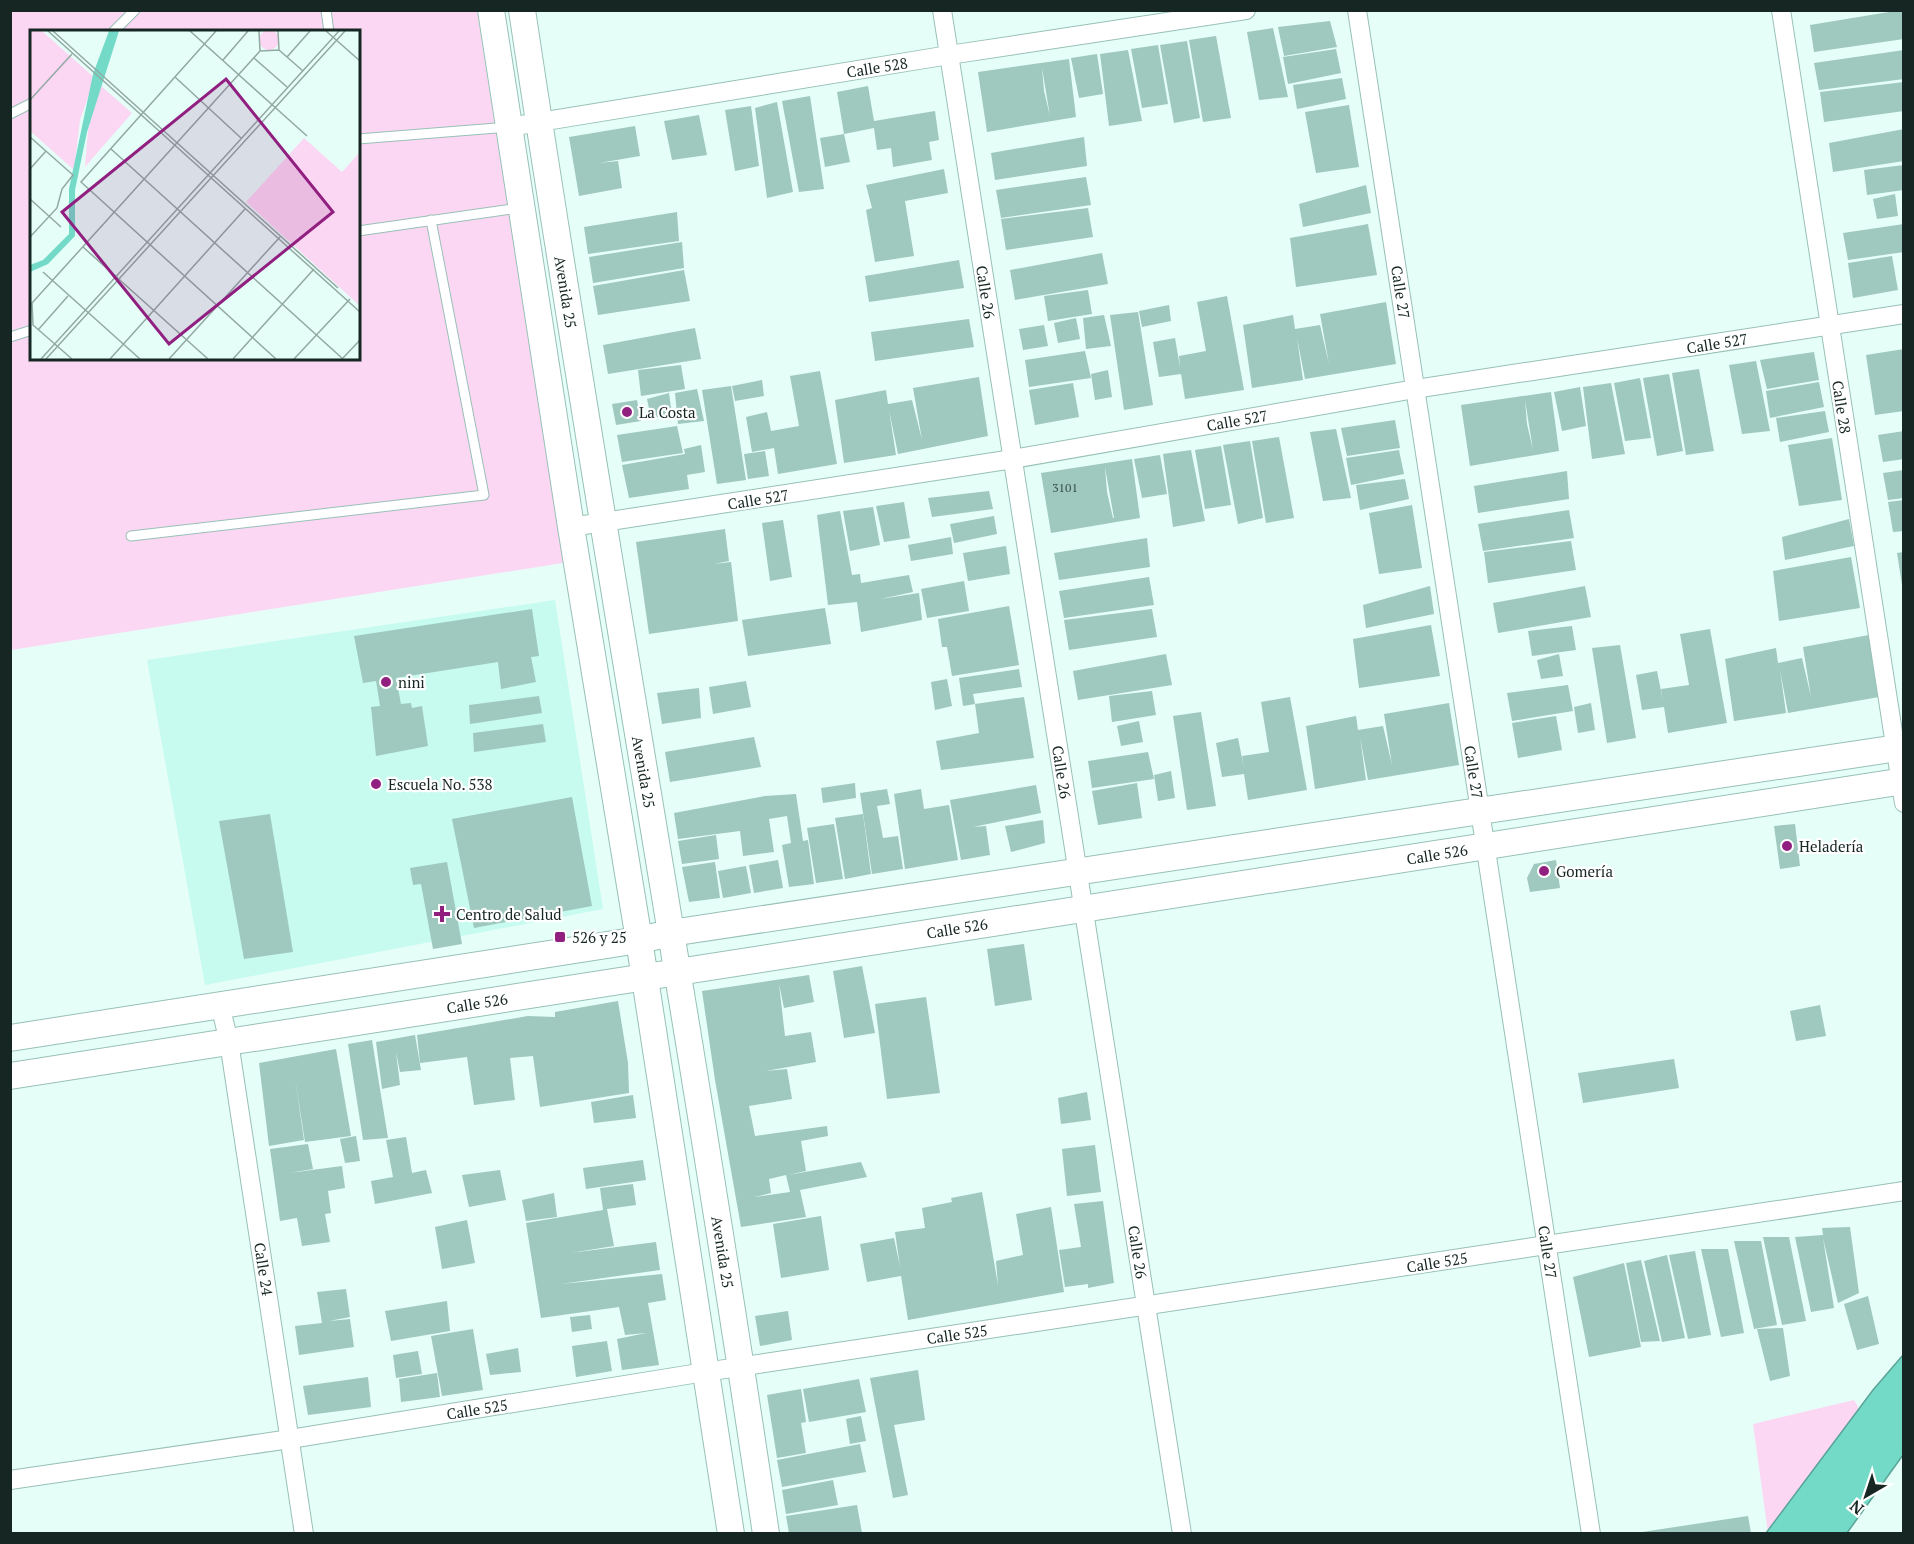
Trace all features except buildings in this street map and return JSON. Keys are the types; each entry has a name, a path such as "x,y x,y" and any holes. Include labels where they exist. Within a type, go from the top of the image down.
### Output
{"main road":[{"name":"Avenida 25","path":"491,10 571,527 639,940 730,1533"},
{"name":"Avenida 25","path":"522,10 602,524 678,970 766,1533"},
{"path":"10,1038 639,940 671,933 1899,748"},
{"name":"Calle 526","path":"10,1076 678,970 1486,846 1902,788"}],"street":[{"name":"Calle 26","path":"942,10 1182,1533"},
{"name":"Calle 528","path":"509,127 949,55 1246,10"},
{"name":"Calle 27","path":"1358,10 1591,1533"},
{"name":"Calle 28","path":"1781,10 1899,748 1902,788"},
{"name":"Calle 527","path":"571,527 1013,459 1416,388 1904,314"},
{"name":"Calle 24","path":"220,1005 229,1042 304,1533"},
{"name":"Calle 525","path":"10,1480 290,1439 741,1366 1904,1191"}],"lane":[{"path":"115,30 135,10"},
{"path":"326,10 329,30"},
{"path":"10,114 30,104"},
{"path":"360,139 509,127"},
{"path":"360,231 522,208"},
{"path":"131,536 484,495 430,220"},
{"path":"10,337 30,331"}],"shaded area":[{"path":"11,11 477,11 563,563 11,650"},
{"name":"Escuela No. 538","path":"555,600 603,909 205,985 147,660"},
{"path":"1903,1355 1903,1455 1847,1533 1766,1533 1873,1390"},
{"path":"1854,1400 1870,1428 1768,1533 1753,1424"}],"place":[{"name":"La Costa","path":"627,412"},
{"name":"nini","path":"386,682"},
{"name":"Escuela No. 538","path":"376,784"},
{"name":"Heladería","path":"1787,846"},
{"name":"Gomería","path":"1544,871"},
{"name":"Centro de Salud","path":"442,914"},
{"name":"526 y 25","path":"560,937"}]}
